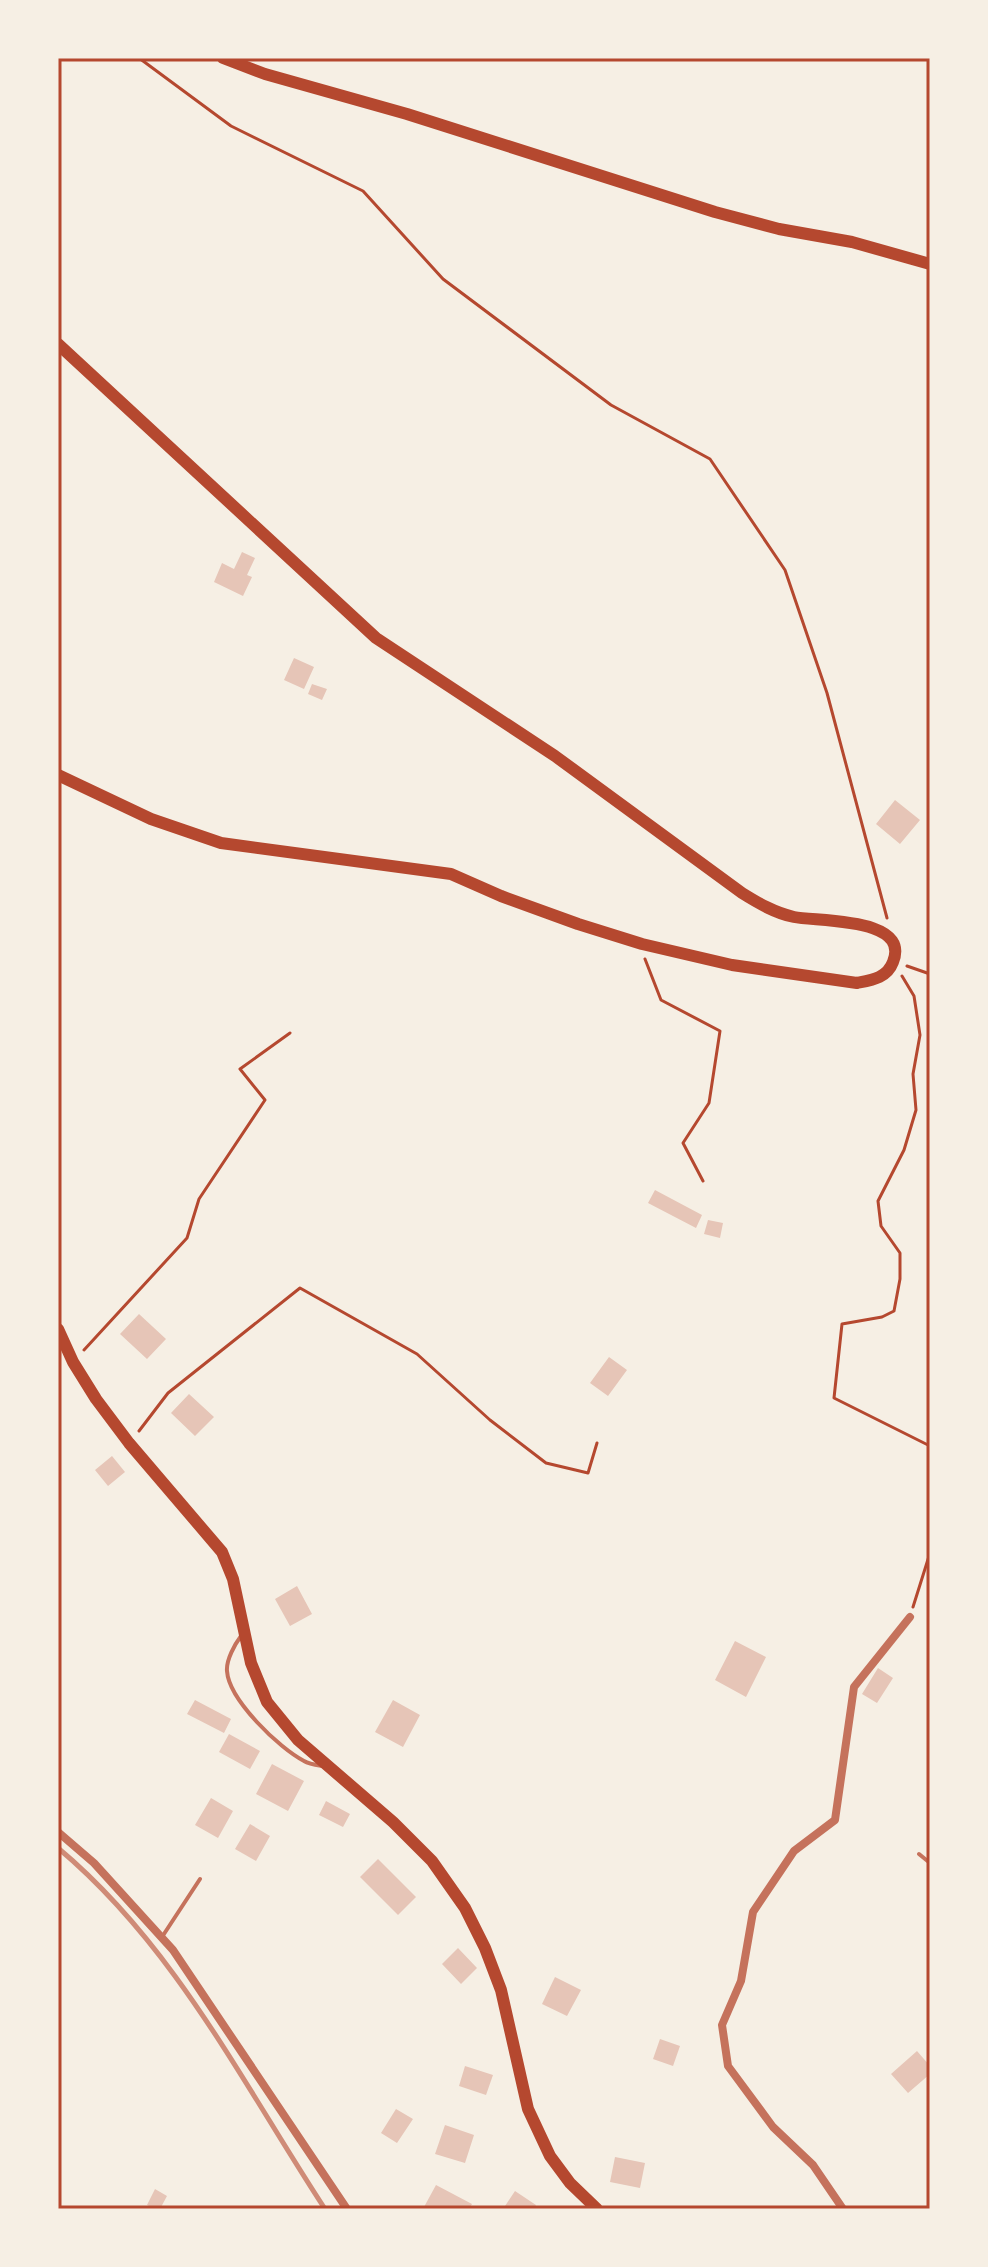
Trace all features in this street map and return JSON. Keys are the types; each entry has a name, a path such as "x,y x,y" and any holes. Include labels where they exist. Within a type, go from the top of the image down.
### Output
{"main road":[{"path":"223,58 265,74 407,114 715,212 779,229 852,242 930,264"},
{"path":"58,344 376,638 555,756 742,893 765,907 792,917 869,926 893,941 896,951 894,962 888,972 876,980 857,983 732,965 642,944 501,896 451,874 221,843 151,819 58,775"},
{"path":"58,1329 73,1362 96,1399 129,1443 222,1552 233,1579 251,1663 267,1702 298,1740 393,1822 432,1861 465,1908 501,1990 528,2109 550,2156 570,2183 597,2209"}],"street":[{"path":"843,2209 813,2165 773,2127 728,2066 722,2025 741,1981 753,1912 794,1851 835,1820 854,1687 910,1617"},
{"path":"58,1832 94,1863 162,1937 347,2209"}],"lane":[{"path":"244,1631 235,1644 227,1669 233,1692 260,1727 304,1762 332,1769"},
{"path":"919,1854 930,1863"},
{"path":"162,1937 200,1879"}],"path":[{"path":"139,58 231,126 363,191 443,279 611,405 710,459 785,570 827,693 893,941"},
{"path":"642,944 646,967 661,1000 720,1031 709,1103 683,1143 703,1181"},
{"path":"894,962 930,974"},
{"path":"894,962 914,996 920,1035 913,1074 916,1110 904,1150 878,1201 881,1226 900,1253 900,1279 894,1311 882,1317 842,1324 834,1398 930,1446"},
{"path":"73,1362 187,1238 199,1199 265,1100 240,1069 290,1033"},
{"path":"129,1443 168,1393 300,1288 417,1354 490,1420 546,1463 588,1473 597,1443"},
{"path":"910,1617 930,1553"}],"building":[{"path":"242,552 255,558 247,575 252,577 243,596 214,582 222,563 234,569"},
{"path":"294,658 314,667 304,689 284,680"},
{"path":"312,684 327,689 322,700 308,694"},
{"path":"895,800 920,820 900,844 876,824"},
{"path":"655,1190 702,1215 696,1228 648,1203"},
{"path":"708,1220 723,1223 720,1238 704,1234"},
{"path":"139,1314 166,1339 147,1359 120,1334"},
{"path":"609,1357 627,1370 608,1396 590,1383"},
{"path":"189,1394 214,1417 195,1436 171,1413"},
{"path":"112,1456 125,1472 108,1486 95,1470"},
{"path":"297,1586 312,1614 290,1626 275,1599"},
{"path":"735,1641 766,1657 746,1697 715,1680"},
{"path":"878,1668 893,1678 877,1703 862,1694"},
{"path":"195,1700 231,1719 224,1733 187,1714"},
{"path":"393,1700 420,1715 403,1747 375,1732"},
{"path":"229,1734 260,1751 250,1769 219,1752"},
{"path":"272,1764 304,1781 288,1811 256,1794"},
{"path":"211,1798 233,1811 218,1838 195,1825"},
{"path":"326,1801 350,1814 343,1827 319,1815"},
{"path":"250,1824 270,1836 256,1861 235,1849"},
{"path":"378,1859 416,1897 398,1915 360,1877"},
{"path":"458,1948 477,1968 461,1984 442,1964"},
{"path":"555,1977 581,1990 567,2016 542,2004"},
{"path":"660,2039 680,2046 673,2066 653,2059"},
{"path":"917,2051 930,2066 930,2074 908,2093 891,2074"},
{"path":"465,2066 493,2075 486,2095 459,2086"},
{"path":"396,2109 413,2119 397,2143 381,2133"},
{"path":"445,2125 474,2135 465,2163 435,2154"},
{"path":"615,2157 645,2163 640,2188 610,2182"},
{"path":"436,2185 472,2204 469,2209 424,2207"},
{"path":"155,2189 167,2196 160,2209 147,2205"},
{"path":"515,2191 536,2205 534,2209 503,2209"}],"railway":[{"path":"58,1848 138,1928 172,1972 205,2018 325,2209"}]}
